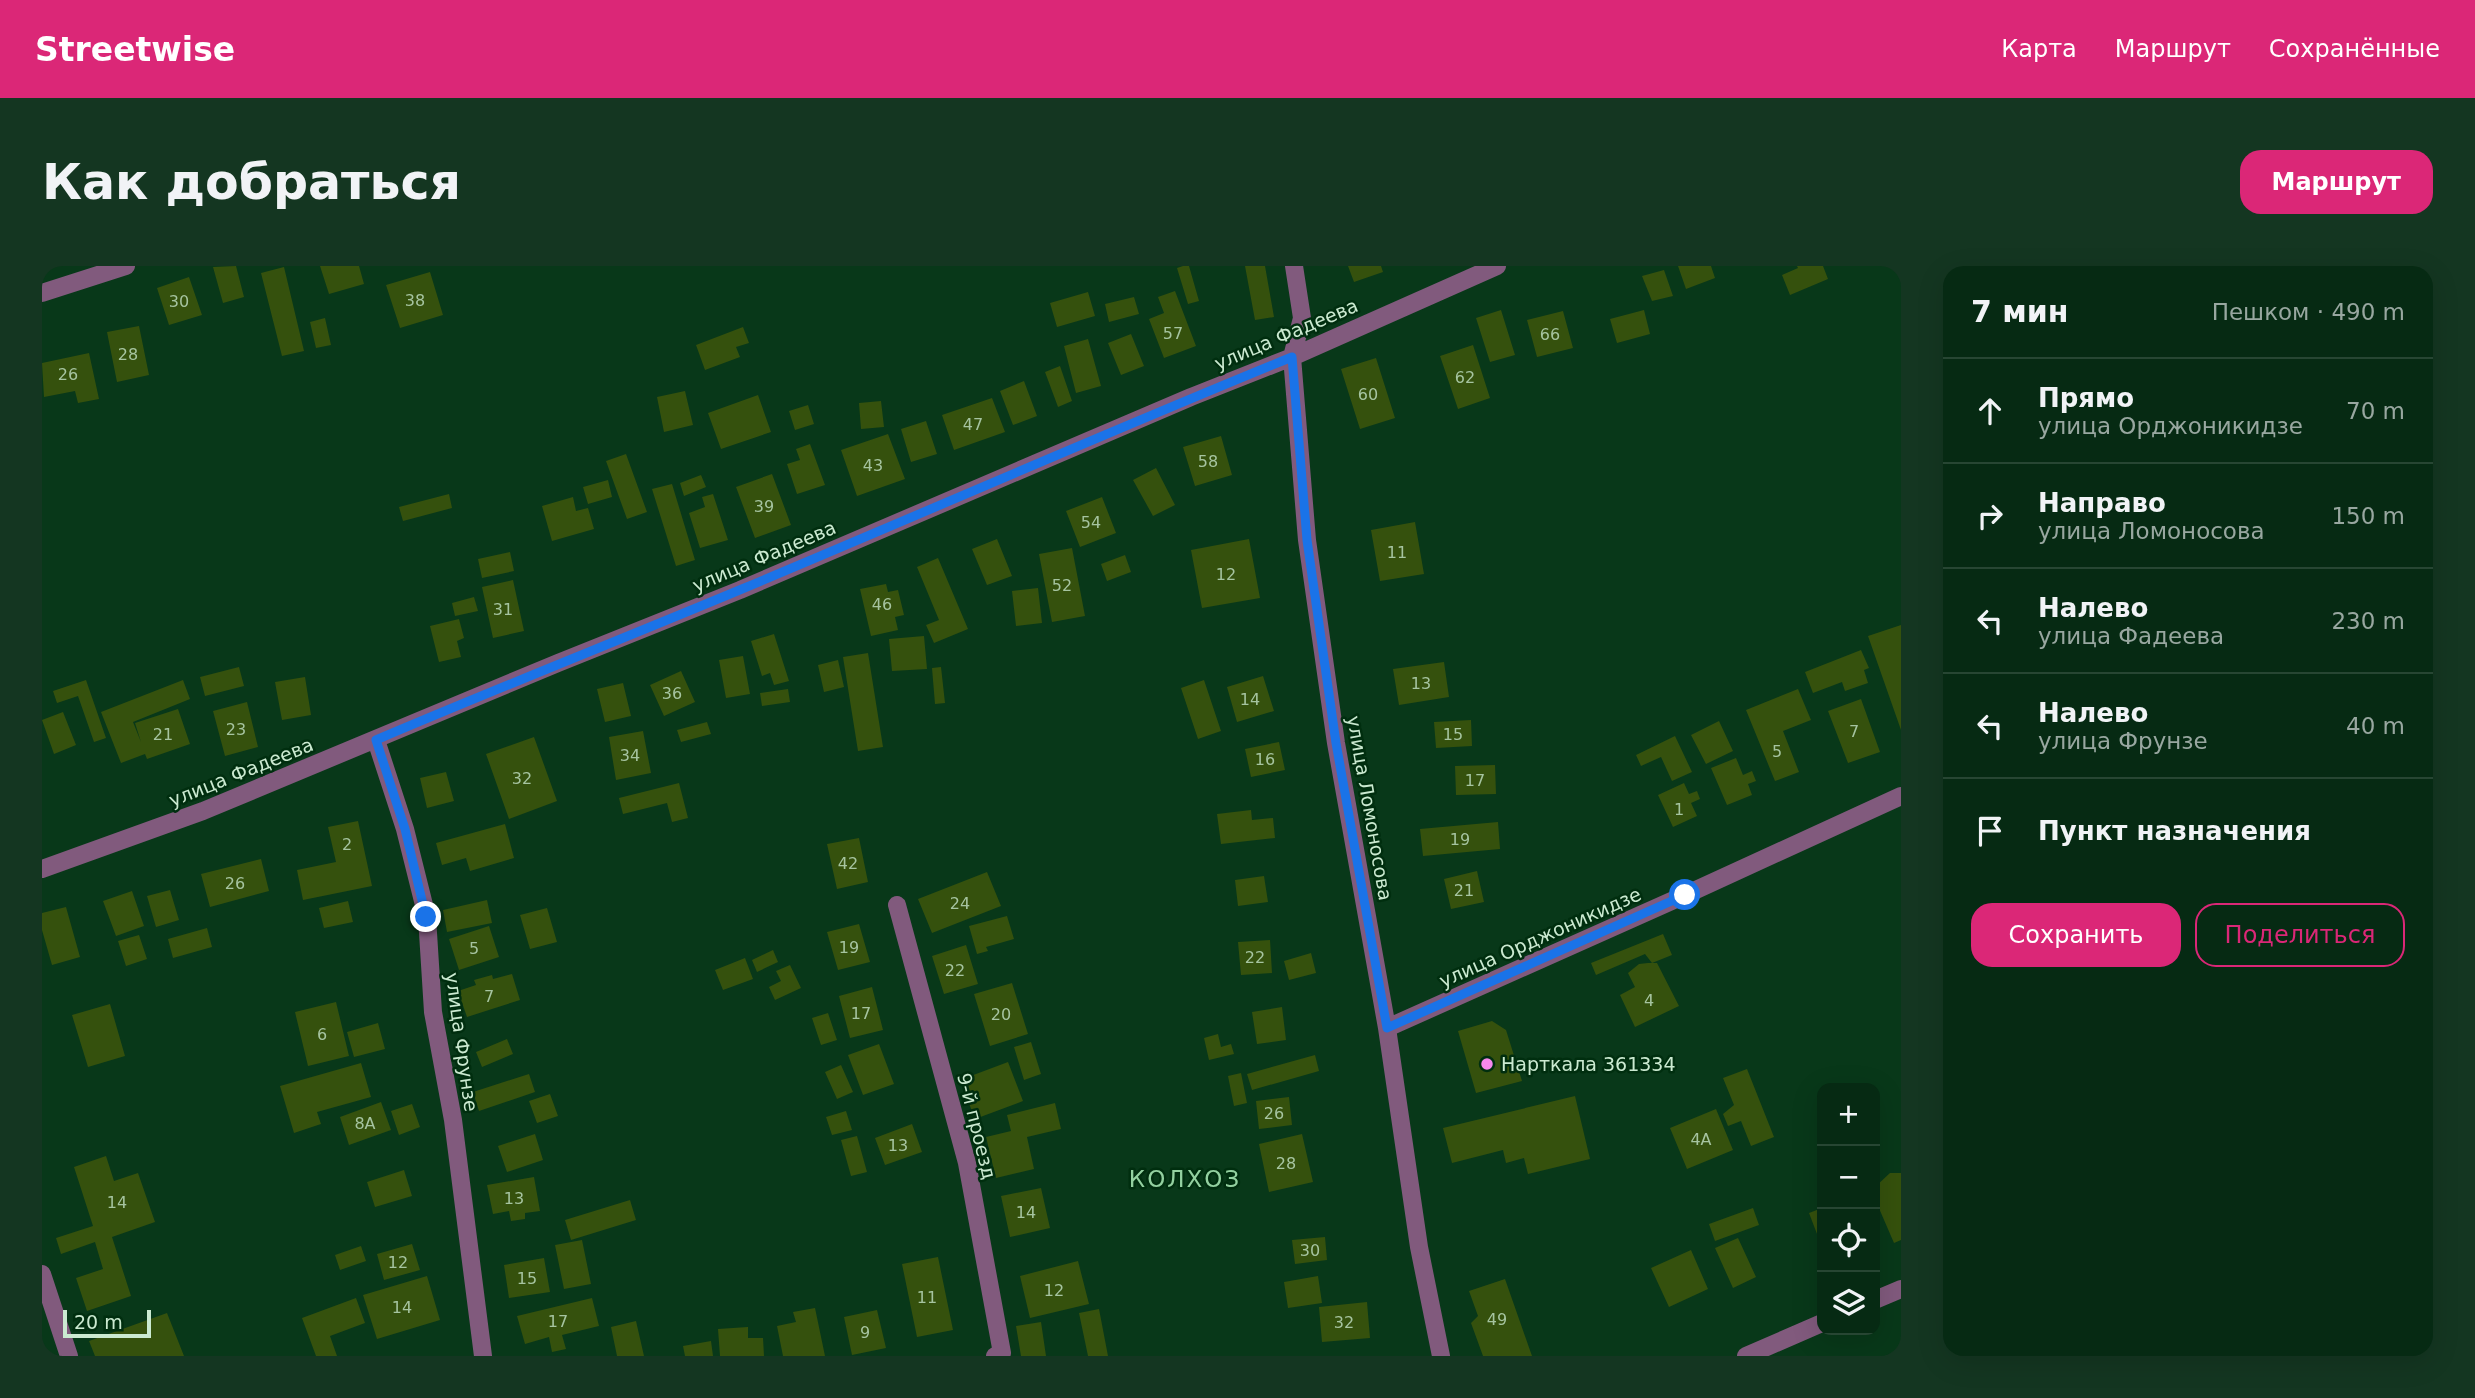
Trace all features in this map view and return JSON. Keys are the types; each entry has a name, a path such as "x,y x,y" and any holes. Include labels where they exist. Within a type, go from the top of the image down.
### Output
{"street":[{"path":"42,293 126,266"},
{"name":"улица Ломоносова","path":"1294,266 1302,317 1292,357 1307,540 1336,743 1387,1028 1419,1247 1441,1356"},
{"name":"улица Фадеева","path":"42,869 203,811 753,584 1191,397 1292,357 1497,266"},
{"name":"улица Фрунзе","path":"376,740 405,829 426,917 433,1012 453,1120 483,1356"},
{"name":"улица Орджоникидзе","path":"1387,1028 1901,796"},
{"name":"9-й проезд","path":"897,905 967,1163 1002,1353 995,1356"},
{"path":"42,1273 69,1356"},
{"path":"1880,1298 1901,1289"},
{"path":"1746,1356 1817,1325"}],"building":[{"path":"236,266 244,297 223,303 213,267"},
{"path":"320,266 359,266 364,284 329,294"},
{"path":"1189,266 1199,301 1188,304 1177,268"},
{"path":"1245,266 1265,266 1274,317 1255,320"},
{"path":"1348,266 1381,266 1383,272 1354,282"},
{"path":"1678,266 1711,266 1715,278 1686,289"},
{"path":"1797,266 1823,266 1828,279 1790,295 1782,275 1798,268"},
{"path":"284,267 304,351 282,356 261,273"},
{"path":"1664,270 1673,296 1652,301 1642,276"},
{"path":"430,272 443,315 400,328 386,285"},
{"path":"189,277 202,315 169,325 157,288"},
{"path":"1175,291 1196,346 1164,358 1149,319 1164,313 1158,297"},
{"path":"1088,292 1095,316 1057,327 1050,303"},
{"path":"1134,297 1139,314 1109,322 1105,304"},
{"path":"1501,310 1515,355 1490,362 1476,318"},
{"path":"1644,310 1650,334 1617,343 1610,319"},
{"path":"1563,311 1573,348 1537,357 1527,320"},
{"path":"325,318 331,345 316,348 310,322"},
{"path":"139,326 149,375 117,382 107,332"},
{"path":"743,327 749,343 736,347 740,357 705,370 696,345"},
{"path":"1131,334 1144,366 1121,375 1108,343"},
{"path":"1088,339 1101,386 1076,393 1064,346"},
{"path":"1473,345 1490,398 1458,409 1440,356"},
{"path":"89,353 99,399 78,403 75,391 44,397 42,363"},
{"path":"1376,358 1395,418 1360,429 1341,369"},
{"path":"1060,366 1072,401 1058,407 1045,372"},
{"path":"1024,381 1037,416 1013,425 1000,391"},
{"path":"685,391 693,425 664,432 657,397"},
{"path":"758,395 771,432 721,449 708,413"},
{"path":"992,398 1005,432 954,450 942,415"},
{"path":"881,401 884,427 861,429 859,403"},
{"path":"808,405 814,424 795,430 789,411"},
{"path":"926,421 937,454 911,462 901,429"},
{"path":"888,434 905,479 857,496 841,450"},
{"path":"1221,436 1232,475 1195,486 1183,447"},
{"path":"810,444 825,485 797,494 787,464 800,460 796,449"},
{"path":"626,454 647,512 627,519 606,461"},
{"path":"1156,468 1175,505 1153,516 1133,480"},
{"path":"772,474 791,525 755,538 736,487"},
{"path":"701,475 706,487 684,496 680,483"},
{"path":"608,480 612,497 588,504 583,487"},
{"path":"672,484 695,560 676,566 652,489"},
{"path":"449,494 452,508 403,521 399,507"},
{"path":"713,494 728,540 700,548 689,513 705,507 702,497"},
{"path":"573,497 576,511 588,508 594,529 552,541 542,506"},
{"path":"1102,497 1116,533 1080,547 1066,511"},
{"path":"1415,522 1424,574 1380,581 1371,530"},
{"path":"997,539 1012,576 987,585 972,549"},
{"path":"1249,539 1260,598 1202,608 1191,550"},
{"path":"1072,548 1085,616 1052,622 1039,554"},
{"path":"510,552 514,571 482,578 478,559"},
{"path":"1125,555 1131,572 1107,581 1101,564"},
{"path":"938,558 968,629 934,643 926,625 939,620 917,567"},
{"path":"513,580 524,631 493,638 482,587"},
{"path":"886,584 888,592 898,590 904,615 895,617 898,630 871,636 860,589"},
{"path":"1038,588 1042,623 1016,626 1012,591"},
{"path":"474,597 478,611 455,616 452,603"},
{"path":"459,619 464,638 457,641 461,657 439,662 430,626"},
{"path":"1901,625 1901,730 1868,636"},
{"path":"774,634 789,681 774,685 770,673 762,676 751,641"},
{"path":"924,636 927,669 892,671 889,639"},
{"path":"1861,650 1869,668 1864,670 1868,683 1845,691 1842,682 1813,693 1805,672"},
{"path":"868,653 883,747 858,751 843,657"},
{"path":"743,656 750,694 726,698 719,660"},
{"path":"838,660 844,687 824,692 818,665"},
{"path":"1444,662 1449,697 1399,705 1393,669"},
{"path":"239,667 244,686 205,696 200,677"},
{"path":"941,667 945,703 935,704 932,668"},
{"path":"681,671 695,702 664,716 650,685"},
{"path":"1263,676 1274,711 1237,722 1227,687"},
{"path":"305,677 311,715 282,720 275,682"},
{"path":"86,680 106,738 94,742 78,696 57,703 53,691"},
{"path":"183,680 190,699 133,722 141,742 135,723 178,709 190,744 147,759 145,754 121,763 101,712"},
{"path":"1204,680 1221,731 1198,739 1181,688"},
{"path":"623,683 631,716 605,722 597,689"},
{"path":"788,689 790,702 762,706 760,693"},
{"path":"1798,689 1811,720 1783,731 1799,772 1775,781 1746,710"},
{"path":"1861,699 1880,752 1848,763 1828,711"},
{"path":"247,702 258,747 225,756 213,711"},
{"path":"63,712 76,745 54,754 42,720"},
{"path":"1471,720 1472,746 1436,748 1434,722"},
{"path":"1719,721 1733,751 1706,764 1691,735"},
{"path":"707,722 711,734 681,742 677,730"},
{"path":"643,731 651,773 616,780 609,737"},
{"path":"1675,736 1692,772 1672,781 1661,757 1641,766 1636,755"},
{"path":"534,737 557,801 509,819 486,754"},
{"path":"1279,742 1285,770 1251,777 1245,749"},
{"path":"1736,758 1743,775 1752,771 1756,781 1748,784 1752,795 1727,805 1711,768"},
{"path":"1495,765 1496,794 1456,795 1455,766"},
{"path":"446,772 454,801 427,808 420,778"},
{"path":"679,783 688,818 672,822 667,803 623,814 619,798"},
{"path":"1684,783 1689,794 1697,791 1700,799 1691,803 1697,816 1673,827 1658,795"},
{"path":"1251,810 1252,820 1273,818 1275,838 1221,844 1217,814"},
{"path":"358,821 372,886 303,900 297,870 336,862 328,827"},
{"path":"1498,822 1500,849 1423,856 1420,829"},
{"path":"505,824 514,858 470,871 466,858 442,865 436,843"},
{"path":"859,838 868,882 837,889 827,844"},
{"path":"261,859 269,891 210,907 201,874"},
{"path":"1477,871 1484,902 1451,909 1444,879"},
{"path":"987,872 1001,906 932,933 918,899"},
{"path":"1264,876 1268,902 1238,906 1235,880"},
{"path":"170,890 179,920 156,927 147,896"},
{"path":"132,891 144,926 116,936 103,901"},
{"path":"487,900 492,923 447,932 443,910"},
{"path":"348,901 353,922 324,928 319,908"},
{"path":"66,907 80,957 52,965 42,930 42,913"},
{"path":"547,908 557,942 530,949 520,915"},
{"path":"1007,916 1014,939 986,947 988,951 977,954 969,926"},
{"path":"859,924 870,962 838,970 827,932"},
{"path":"489,926 499,957 459,970 449,939"},
{"path":"207,928 212,947 173,958 168,939"},
{"path":"1663,934 1672,955 1652,963 1645,954 1596,975 1591,963"},
{"path":"139,935 147,959 126,966 118,941"},
{"path":"1270,940 1272,973 1241,975 1238,942"},
{"path":"966,945 978,984 944,994 932,956"},
{"path":"773,950 778,962 757,972 752,960"},
{"path":"1311,953 1316,973 1289,980 1284,961"},
{"path":"745,958 753,979 723,990 715,970"},
{"path":"1657,963 1679,1006 1635,1027 1620,995 1635,987 1628,973 1639,964"},
{"path":"790,965 801,988 775,1000 769,987 781,981 776,971"},
{"path":"512,974 520,1000 467,1017 458,991 476,985 474,980 492,975 493,979"},
{"path":"1012,983 1028,1034 990,1046 974,994"},
{"path":"872,987 883,1030 850,1038 839,996"},
{"path":"336,1002 349,1056 308,1066 295,1012"},
{"path":"110,1004 125,1056 88,1067 72,1015"},
{"path":"1282,1007 1286,1040 1257,1044 1252,1012"},
{"path":"828,1013 837,1040 821,1045 812,1018"},
{"path":"1492,1021 1506,1030 1522,1081 1476,1093 1458,1031"},
{"path":"378,1023 385,1049 354,1057 347,1032"},
{"path":"1218,1034 1221,1047 1231,1044 1234,1054 1209,1060 1204,1038"},
{"path":"507,1039 513,1054 482,1067 476,1052"},
{"path":"1031,1042 1041,1074 1024,1080 1014,1047"},
{"path":"879,1044 894,1084 863,1095 848,1055"},
{"path":"1315,1055 1319,1071 1252,1090 1247,1074"},
{"path":"1008,1062 1023,1101 975,1119 960,1080"},
{"path":"361,1063 371,1097 317,1112 321,1124 294,1133 280,1086"},
{"path":"841,1065 853,1092 837,1099 825,1072"},
{"path":"1747,1069 1774,1137 1751,1146 1741,1121 1728,1126 1723,1114 1734,1105 1723,1078"},
{"path":"1241,1073 1247,1103 1234,1106 1228,1076"},
{"path":"529,1074 535,1092 479,1111 473,1092"},
{"path":"550,1094 558,1116 537,1123 529,1101"},
{"path":"1575,1096 1590,1159 1528,1174 1524,1158 1506,1163 1503,1150 1452,1163 1443,1128"},
{"path":"1289,1097 1292,1125 1259,1129 1256,1101"},
{"path":"381,1102 391,1130 349,1145 340,1117"},
{"path":"1055,1103 1061,1129 1027,1137 1034,1169 996,1178 986,1137 1011,1131 1007,1115"},
{"path":"412,1104 420,1127 399,1135 391,1111"},
{"path":"1716,1109 1733,1150 1687,1169 1670,1128"},
{"path":"846,1111 852,1130 832,1135 826,1117"},
{"path":"912,1124 922,1152 885,1165 875,1138"},
{"path":"535,1134 543,1160 507,1172 498,1146"},
{"path":"1302,1134 1313,1182 1269,1192 1259,1144"},
{"path":"857,1136 867,1172 851,1176 841,1140"},
{"path":"106,1156 114,1181 138,1173 155,1222 112,1237 131,1296 87,1311 76,1278 103,1269 95,1242 61,1254 56,1238 93,1226 74,1167"},
{"path":"404,1170 412,1196 375,1207 367,1182"},
{"path":"1890,1173 1901,1173 1901,1240 1894,1243 1880,1211 1880,1182"},
{"path":"534,1177 540,1211 525,1213 525,1219 511,1221 509,1211 493,1214 487,1185"},
{"path":"1041,1188 1050,1228 1010,1237 1001,1196"},
{"path":"630,1200 636,1220 571,1240 565,1220"},
{"path":"1753,1208 1759,1225 1715,1241 1709,1224"},
{"path":"1817,1210 1817,1234 1809,1213"},
{"path":"1325,1237 1327,1260 1295,1264 1292,1240"},
{"path":"1738,1238 1756,1277 1733,1288 1715,1248"},
{"path":"582,1240 591,1284 564,1289 555,1245"},
{"path":"412,1244 420,1270 384,1280 377,1254"},
{"path":"361,1246 366,1261 340,1270 335,1255"},
{"path":"1691,1250 1708,1289 1669,1307 1651,1268"},
{"path":"938,1257 953,1330 917,1337 902,1264"},
{"path":"544,1258 550,1292 509,1298 504,1265"},
{"path":"1078,1261 1089,1304 1030,1318 1020,1276"},
{"path":"427,1276 440,1320 377,1339 363,1295"},
{"path":"1318,1276 1322,1303 1288,1308 1284,1282"},
{"path":"1505,1279 1532,1356 1483,1356 1471,1323 1478,1316 1469,1291"},
{"path":"356,1298 365,1323 330,1336 337,1356 316,1356 302,1318"},
{"path":"592,1298 599,1326 562,1335 566,1349 552,1352 549,1337 525,1344 517,1316"},
{"path":"1367,1302 1370,1338 1322,1342 1319,1307"},
{"path":"815,1308 825,1356 783,1356 777,1326 796,1322 793,1312"},
{"path":"1099,1309 1108,1356 1088,1356 1079,1313"},
{"path":"877,1310 886,1348 852,1355 844,1317"},
{"path":"167,1313 184,1356 95,1356 89,1341"},
{"path":"636,1321 644,1356 617,1356 611,1327"},
{"path":"1041,1322 1046,1356 1021,1356 1016,1326"},
{"path":"748,1327 748,1338 763,1338 764,1356 720,1356 718,1329"},
{"path":"711,1341 713,1356 685,1356 683,1346"}],"place":[{"name":"Нарткала 361334","path":"1487,1064"}],"district":[{"name":"КОЛХОЗ","path":"1185,1179"}],"route":[{"path":"426,917 405,829 376,740 1292,357 1307,540 1336,743 1387,1028 1685,895"}]}
